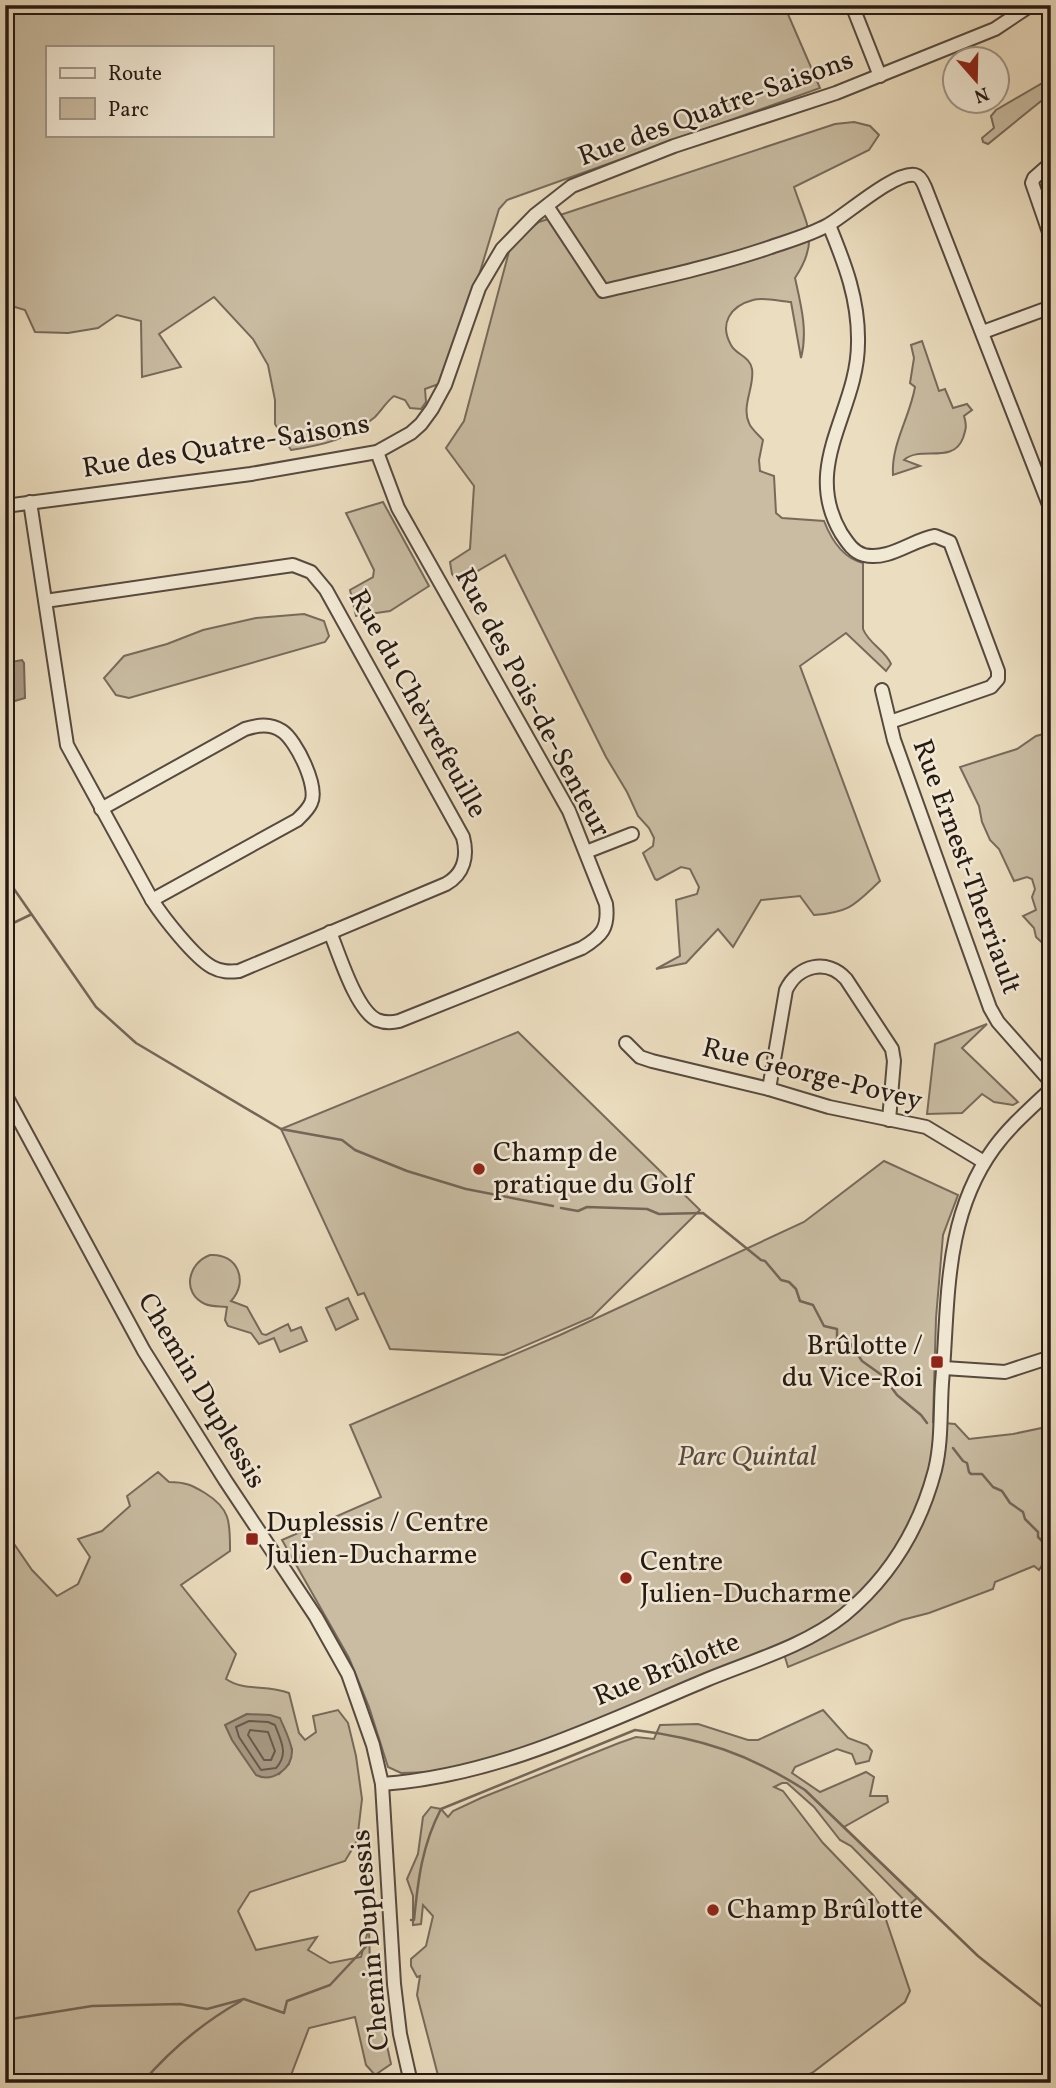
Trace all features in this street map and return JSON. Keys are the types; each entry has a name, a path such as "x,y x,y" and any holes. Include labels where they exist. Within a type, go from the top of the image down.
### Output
{"street":[{"path":"852,5 880,76"},
{"name":"Rue des Quatre-Saisons","path":"5,506 251,474 377,452 411,433 432,409 445,385 479,288 502,249 534,215 572,186 674,146 880,76 996,29 1031,5"},
{"path":"1051,163 1032,183 1051,238"},
{"path":"547,206 603,291 717,265 783,243 829,225 882,187 914,175 925,187 1051,510"},
{"path":"829,225 853,290 858,315 856,368 827,466 826,489 833,516 850,546 864,555 884,555 936,536 950,542 998,671 998,679 991,687 890,722"},
{"path":"983,332 1051,307"},
{"name":"Rue des Pois-de-Senteur","path":"330,932 363,1008 378,1020 389,1023 582,948 598,939 605,927 607,904 569,811 398,508 377,452"},
{"path":"30,502 67,746 101,809 152,900 297,820 311,805 313,786 294,746 283,732 275,728 256,726 245,729 101,809"},
{"name":"Rue du Chèvrefeuille","path":"46,601 293,565 312,572 444,802 463,837 466,852 462,869 452,881 239,971 221,971 205,962 152,900"},
{"name":"Rue Ernest-Therriault","path":"882,690 894,740 990,1008 998,1022 1051,1082"},
{"path":"586,852 632,834"},
{"path":"769,1089 786,989 795,976 809,968 831,967 846,979 892,1049 894,1061 889,1120"},
{"name":"Rue George-Povey","path":"626,1043 640,1057 652,1061 769,1089 809,1102 932,1129 984,1162"},
{"name":"Rue Brûlotte","path":"382,1784 461,1773 531,1752 794,1643 841,1617 869,1591 894,1562 912,1532 925,1502 938,1457 954,1235 967,1198 984,1162 1007,1132 1051,1089"},
{"name":"Chemin Duplessis","path":"5,1094 165,1386 339,1656 367,1727 382,1784 394,1984 399,2028 411,2083"},
{"path":"944,1368 1005,1373 1051,1357"}],"green space":[{"path":"5,5 784,5 820,88 507,200 499,209 447,381 425,389 426,402 421,409 410,408 405,400 394,396 365,425 346,436 325,443 291,450 275,424 275,400 268,365 253,339 214,297 159,334 181,367 142,377 141,321 117,315 98,328 68,333 35,332 25,310 5,304"},
{"path":"1051,78 1051,93 988,144 983,142 982,138 994,128 991,116 1010,116 1010,102"},
{"path":"854,122 870,126 879,135 869,150 794,187 809,233 807,253 795,278 804,328 801,358 791,302 761,299 745,303 733,311 726,330 731,345 751,365 752,382 747,416 751,427 763,440 760,471 774,476 776,513 782,518 824,521 838,547 849,557 863,563 863,629 891,664 886,671 846,633 800,666 880,881 851,906 826,914 814,915 800,896 761,900 733,947 718,929 686,963 656,969 680,956 676,900 697,894 699,887 690,869 681,867 655,879 643,853 653,846 654,838 638,816 606,757 505,555 459,582 452,574 450,562 470,549 474,486 446,448 464,421 511,244 539,222 835,124"},
{"path":"922,341 939,391 945,389 953,408 967,404 972,410 964,416 966,422 963,438 952,451 911,456 904,460 920,466 893,475 895,452 915,387 910,383 914,358 911,345"},
{"path":"383,502 429,586 390,611 356,616 350,590 373,577 374,570 346,513"},
{"path":"304,614 324,621 329,636 325,642 129,698 116,695 104,678 124,656 203,630 256,618"},
{"path":"1051,732 1051,951 1036,937 1034,928 1023,916 1036,910 1032,897 1035,889 1032,879 1027,877 1014,881 999,849 990,840 979,806 960,767 1017,749 1036,736"},
{"path":"987,1024 962,1048 1018,1102 1013,1105 994,1102 982,1094 962,1113 927,1114 935,1044"},
{"name":"Champ de pratique du Golf","path":"518,1032 700,1210 592,1317 504,1355 390,1349 364,1293 358,1295 281,1129"},
{"name":"Parc Quintal","path":"884,1161 958,1195 943,1235 936,1318 933,1422 955,1424 969,1439 1051,1426 1051,1559 1044,1562 1039,1570 1034,1566 995,1582 993,1589 902,1620 788,1667 781,1644 548,1742 490,1761 432,1772 401,1773 388,1767 369,1707 349,1658 282,1540 381,1497 350,1425 560,1335 804,1222"},
{"path":"210,1255 228,1259 238,1270 239,1286 231,1301 247,1307 262,1334 266,1335 288,1324 291,1331 301,1327 307,1341 280,1352 274,1338 259,1344 251,1333 228,1326 225,1320 227,1307 208,1305 197,1299 190,1286 192,1271 202,1259"},
{"path":"348,1298 358,1319 336,1330 326,1308"},
{"path":"158,1472 169,1482 184,1483 196,1488 220,1505 229,1525 230,1551 181,1585 236,1654 226,1679 248,1687 289,1693 299,1733 305,1740 316,1732 313,1716 338,1710 348,1723 362,1799 357,1841 345,1861 250,1892 238,1911 256,1950 317,1937 308,1950 330,1963 361,1957 369,1927 370,1967 391,2064 375,2075 366,2065 355,2017 309,2028 288,2083 5,2083 5,1611 8,1609 5,1594 5,1540 12,1541 32,1570 57,1596 78,1584 90,1557 78,1539 102,1531 130,1506 127,1496","holes":["247,1714 292,1749 289,1764 279,1774 226,1725"]},
{"name":"Champ Brûlotte","path":"823,1710 848,1738 867,1745 872,1751 869,1761 856,1764 852,1754 837,1749 795,1767 792,1773 820,1792 866,1772 874,1777 870,1796 887,1796 888,1802 844,1827 917,1898 909,1905 851,1846 840,1840 814,1807 787,1783 774,1787 783,1791 823,1843 882,1908 910,1991 905,2002 812,2073 783,2083 440,2083 417,1995 420,1976 417,1977 411,1966 411,1959 426,1946 433,1916 423,1905 421,1924 413,1925 413,1896 407,1879 418,1854 423,1817 431,1807 441,1809 448,1817 453,1811 481,1798 619,1743 636,1737 654,1739 660,1725 698,1724 748,1740 758,1740"}],"water":[{"path":"22,660 25,698 5,704 5,663"},
{"path":"247,1714 280,1718 292,1751 285,1769 274,1776 256,1775 225,1725"}],"waterway":[{"path":"5,876 96,1007 136,1043 281,1129 342,1140 355,1150 407,1171 466,1189 553,1206"},
{"path":"5,927 30,915"},
{"path":"561,1208 578,1211 587,1207 647,1209 659,1214 703,1213 765,1261 781,1280 789,1282 796,1289 800,1301 813,1305 824,1326 837,1329 837,1341 850,1343 862,1361 883,1376 897,1395 927,1423"},
{"path":"953,1448 967,1463 971,1474 982,1474 993,1487 1002,1491 1010,1503 1023,1512 1025,1519 1038,1532 1038,1537 1051,1550"},
{"path":"411,1920 414,1920 425,1849 441,1809 635,1730 659,1733 703,1743 744,1757 805,1790 978,1956 1051,2014"},
{"path":"5,2020 92,2006 180,2004 207,2009 244,1999 284,2013 287,2001 330,1985 373,1939"},
{"path":"142,2083 188,2038 241,2001"}],"place":[{"name":"Champ de pratique du Golf","path":"479,1169"},
{"name":"Brûlotte / du Vice-Roi","path":"937,1362"},
{"name":"Duplessis / Centre Julien-Ducharme","path":"252,1539"},
{"name":"Centre Julien-Ducharme","path":"626,1578"},
{"name":"Champ Brûlotte","path":"713,1910"}]}
